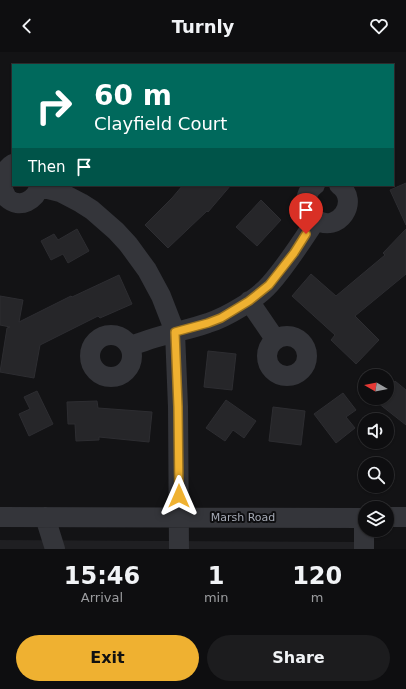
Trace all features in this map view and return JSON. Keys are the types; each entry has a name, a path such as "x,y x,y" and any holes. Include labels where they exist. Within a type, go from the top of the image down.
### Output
{"street":[{"path":"12,165 2,174 0,180 3,193 7,198 18,203 25,203 35,196 40,186 60,192 81,203 92,210 116,231 128,244 147,270 161,296 175,332 178,407 179,549"},
{"path":"314,186 306,198 306,206 309,213 316,220 327,223 334,222 346,213 348,199 341,186"},
{"path":"130,347 142,341 221,318 249,301 269,285 294,253 316,220"},
{"path":"249,301 275,339"},
{"name":"Marsh Road","path":"0,517 358,518"},
{"path":"45,517 55,549"},
{"path":"394,518 406,517"},
{"path":"364,537 364,549"}],"shaded area":[{"path":"0,540 364,542 364,549 0,549"}],"building":[{"path":"406,183 406,225 390,190"},
{"path":"182,186 230,186 208,212 207,211 168,248 145,225"},
{"path":"261,200 281,220 257,246 236,227"},
{"path":"77,229 89,251 68,263 63,254 51,260 41,241 54,234 58,240"},
{"path":"406,229 406,274 355,316 379,340 356,364 331,340 335,335 292,296 311,274 336,296 385,255 383,253"},
{"path":"119,275 132,304 100,318 98,316 40,345 34,378 0,372 7,328 10,327 0,325 0,296 23,300 19,322 71,296 72,297"},
{"path":"208,351 236,354 232,390 204,387"},
{"path":"395,381 406,390 406,425 394,416 394,413 391,413 381,405 394,405"},
{"path":"37,391 53,424 29,436 19,414 30,409 24,397"},
{"path":"343,393 356,410 346,417 355,428 336,443 314,414"},
{"path":"226,400 256,421 244,438 233,430 225,441 206,428"},
{"path":"97,401 98,408 152,412 149,442 99,437 99,440 76,441 75,424 68,424 67,402"},
{"path":"273,407 305,411 301,445 269,441"}],"route":[{"path":"179,496 175,332 221,318 249,301 269,285 294,253 306,234"}]}
